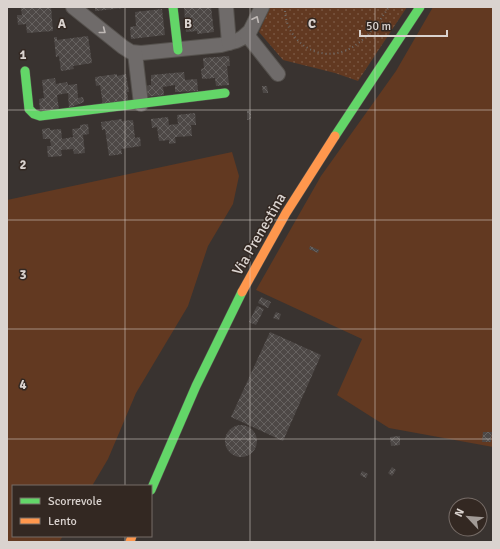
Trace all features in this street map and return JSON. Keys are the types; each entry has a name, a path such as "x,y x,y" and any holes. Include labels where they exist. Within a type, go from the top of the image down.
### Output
{"main road":[{"path":"173,7 178,50"},
{"name":"Via Prenestina","path":"152,488 210,357 256,266 292,202 420,7"},
{"path":"25,71 29,109 37,115 44,116 225,93"}],"street":[{"path":"73,7 123,47 135,53 152,53 229,43 247,35 262,7"},
{"path":"226,7 229,43"},
{"path":"247,35 278,74"},
{"path":"135,53 141,104"}],"path":[{"path":"285,7 285,17 294,38 308,49 323,54 340,52 356,45 372,29 389,7"}],"shaded area":[{"path":"270,7 407,7 358,81 335,73 283,60 259,32"},
{"path":"433,7 493,7 493,447 389,428 337,395 362,339 256,290 321,176 396,71"},
{"path":"232,152 239,176 233,204 208,246 188,306 136,393 108,459 93,485 12,485 12,537 62,537 59,542 7,542 7,200"}],"building":[{"path":"51,7 53,31 27,33 26,24 18,25 17,15 22,15 21,8"},
{"path":"95,7 124,7 124,8 95,11"},
{"path":"184,7 211,7 214,32 197,34 197,31 186,32"},
{"path":"162,9 165,35 131,39 130,27 136,26 135,12"},
{"path":"88,36 92,63 73,66 74,69 61,71 59,56 56,57 54,37 57,37 57,40"},
{"path":"229,56 230,66 227,66 229,85 216,86 215,78 202,79 201,69 204,68 203,58"},
{"path":"184,72 185,80 197,79 198,91 175,92 175,85 163,87 164,95 145,97 144,86 151,85 151,75"},
{"path":"117,74 117,76 126,74 129,92 127,92 128,100 103,106 100,85 96,86 95,77"},
{"path":"55,78 56,84 67,82 68,85 77,84 78,98 83,97 84,102 69,108 68,93 57,95 59,110 40,110 39,99 44,98 42,80"},
{"path":"262,86 267,86 268,93 263,93"},
{"path":"247,111 251,111 251,119 247,120"},
{"path":"195,113 196,125 191,125 192,136 175,137 176,143 169,144 169,140 159,141 157,127 152,128 151,119 168,117 169,125 178,124 177,115"},
{"path":"122,119 122,121 133,120 135,138 140,137 141,146 121,149 122,154 109,156 105,129 102,130 101,122"},
{"path":"88,124 89,134 83,135 85,153 74,154 73,149 61,150 62,156 48,157 47,146 51,146 50,139 43,139 42,129 61,129 62,139 73,137 72,129 80,128 80,125"},
{"path":"310,246 319,250 318,253 309,249"},
{"path":"261,297 271,302 268,308 258,303"},
{"path":"257,306 264,309 256,325 249,322"},
{"path":"276,312 281,314 279,320 273,318"},
{"path":"270,332 321,355 283,441 231,417"},
{"path":"238,425 244,425 254,432 257,441 256,447 250,454 244,457 238,457 228,450 225,444 225,438 232,428"},
{"path":"483,432 492,432 491,442 482,442"},
{"path":"400,436 400,445 391,446 390,437"},
{"path":"392,467 396,470 392,476 388,473"},
{"path":"362,471 368,474 366,478 360,475"}],"traffic: fast":[{"path":"173,7 178,50"},
{"path":"335,136 420,7"},
{"path":"25,71 29,109 34,114 40,116 225,93"},
{"path":"152,488 196,386 242,292"}],"traffic: slow":[{"path":"242,292 286,213 335,136"},
{"path":"130,542 132,537"}]}
